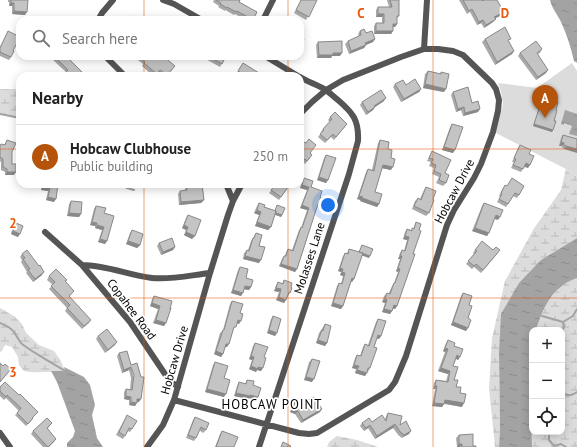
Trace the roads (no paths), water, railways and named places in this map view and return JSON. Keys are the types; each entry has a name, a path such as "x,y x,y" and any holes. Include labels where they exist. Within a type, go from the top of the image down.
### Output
{"street":[{"path":"100,16 113,0"},
{"path":"163,0 174,4 195,16"},
{"path":"264,16 273,0"},
{"path":"424,49 428,0"},
{"name":"Hobcaw Drive","path":"174,400 300,433 309,434 317,433 389,390 400,373 447,225 481,164 493,132 499,100 496,89 492,83 463,56 453,51 424,49 349,78 326,90 304,110"},
{"path":"109,60 121,72"},
{"name":"Molasses Lane","path":"272,60 292,72"},
{"name":"Molasses Lane","path":"259,447 268,424 356,152 358,141 356,122 348,109 326,90 304,79"},
{"path":"228,188 233,200"},
{"name":"Hobcaw Drive","path":"148,447 163,426 174,400 210,273 233,200 240,188"},
{"name":"Copahee Road","path":"45,232 82,265 130,322 168,380 178,387"},
{"name":"Copahee Road","path":"82,265 92,265 153,278 170,278 210,273"},
{"path":"0,433 10,447"}],"water":[{"path":"550,0 577,0 577,63 574,61 560,19"},
{"path":"565,110 577,114 577,136 569,134 572,126 564,123 564,125 561,124"},
{"path":"577,238 577,278 557,290 549,300 537,327 529,327 529,435 532,435 532,447 499,447 499,353 501,314 519,283 541,260"},
{"path":"64,367 84,377 90,385 95,405 92,415 97,438 103,447 67,447 67,443 73,437 75,431 57,382 51,371 65,371"}],"waterway":[{"path":"0,114 16,117"},
{"path":"127,188 134,190"},
{"path":"563,322 573,316 577,309"},
{"path":"542,316 563,322 564,327"},
{"path":"0,323 9,327 22,344 65,371"},
{"path":"565,394 570,395 577,392"},
{"path":"549,435 549,440 554,446 561,444 566,447"}],"place":[{"name":"Hobcaw Clubhouse","path":"545,118"}],"district":[{"name":"HOBCAW POINT","path":"272,404"}]}
